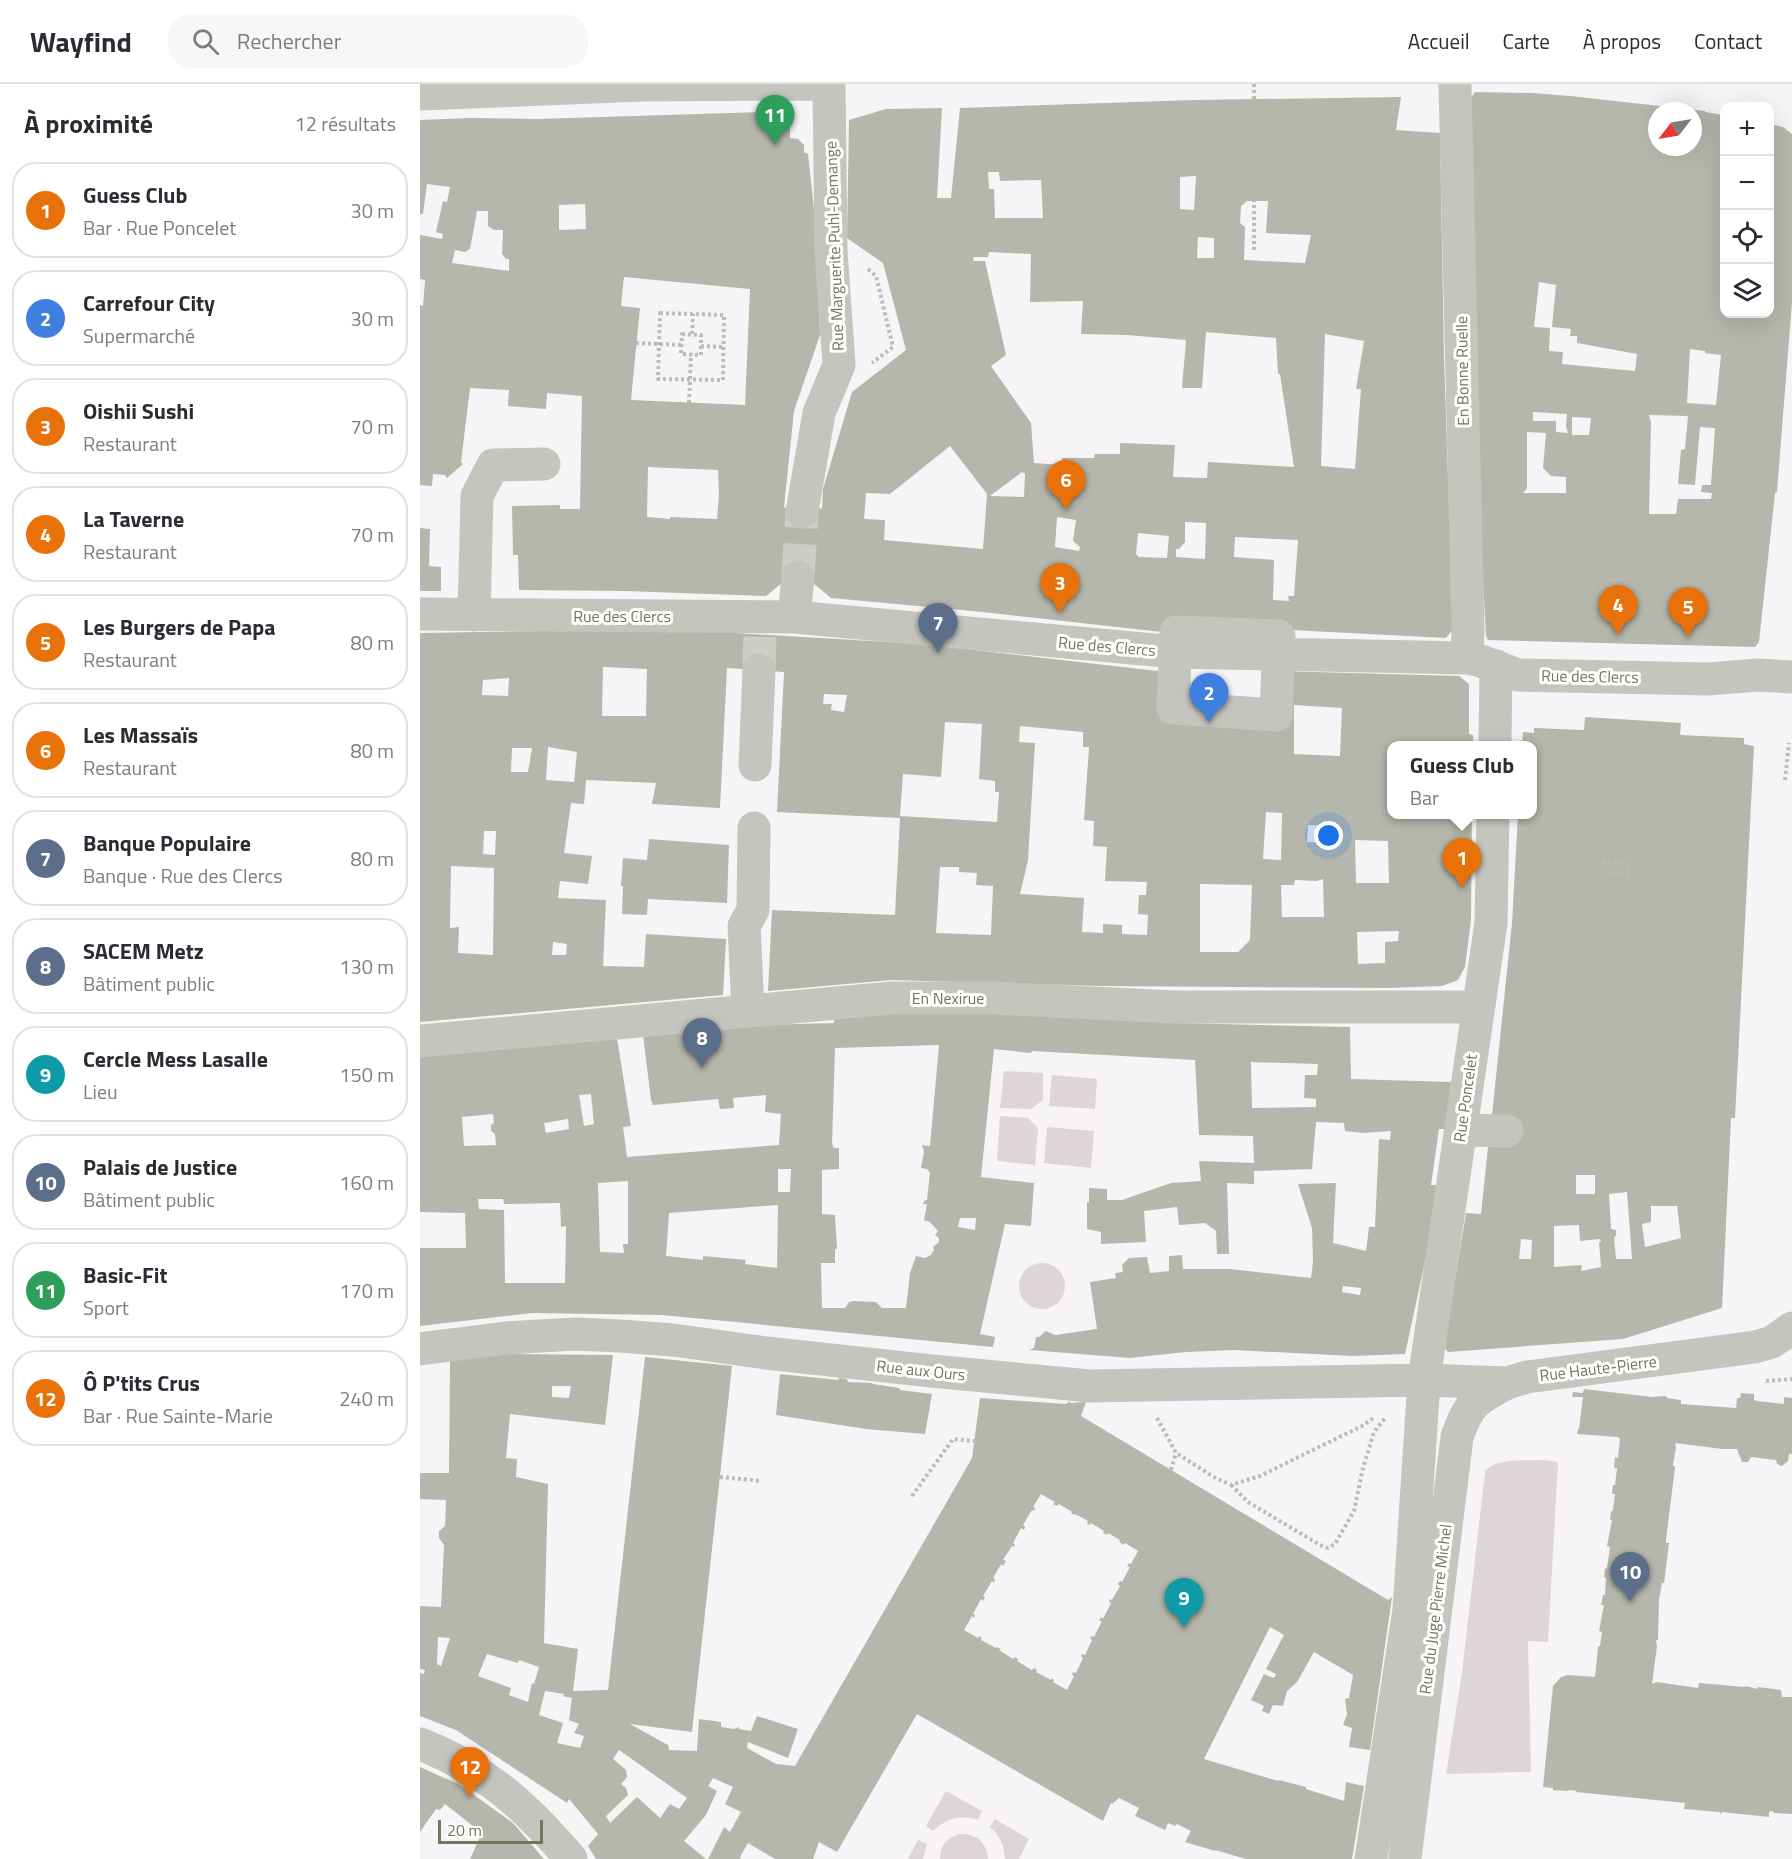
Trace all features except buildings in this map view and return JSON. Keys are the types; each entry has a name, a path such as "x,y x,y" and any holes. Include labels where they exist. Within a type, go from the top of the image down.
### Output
{"street":[{"path":"420,94 642,85 829,84"},
{"name":"Rue Marguerite Puhl-Demange","path":"802,512 819,413 838,365 831,251 829,84"},
{"name":"En Bonne Ruelle","path":"1455,84 1468,630 1482,662"},
{"path":"474,615 477,496 493,465 544,464"},
{"path":"794,617 798,577"},
{"name":"Rue des Clercs","path":"420,614 760,626 794,617 1176,652"},
{"path":"1176,632 1279,636 1278,655 1276,715 1173,708 1176,632"},
{"name":"Rue des Clercs","path":"1278,655 1482,662 1518,675 1708,679 1758,675 1792,677"},
{"path":"1482,662 1494,741"},
{"path":"755,765 759,670"},
{"name":"Rue Poncelet","path":"1424,1380 1491,923 1493,819"},
{"path":"748,1011 744,926 753,910 754,828"},
{"name":"En Nexirue","path":"420,1041 892,998 992,998 1175,1007 1478,1007"},
{"path":"1461,1130 1507,1131"},
{"name":"Rue aux Ours","path":"420,1349 506,1338 575,1334 673,1340 766,1353 1090,1386 1424,1380"},
{"name":"Rue Haute-Pierre","path":"1424,1380 1507,1383 1527,1377 1755,1347 1782,1335"},
{"name":"Rue du Juge Pierre Michel","path":"1371,1859 1408,1610 1424,1380"},
{"name":"Rue du Juge Pierre Michel","path":"1405,1859 1456,1437 1465,1413 1475,1402 1507,1383"},
{"path":"420,1744 440,1751 501,1787 542,1824 572,1859"}],"path":[{"path":"1254,84 1254,100"},
{"path":"1254,201 1254,250"},
{"path":"660,313 693,314 724,315 723,380 658,379 660,313"},
{"path":"692,334 693,314"},
{"path":"682,334 692,334 701,334 701,354 681,354 682,334"},
{"path":"636,343 681,345"},
{"path":"701,346 724,347"},
{"path":"689,403 691,354"},
{"path":"1785,780 1789,743"},
{"path":"1602,862 1633,864"},
{"path":"1602,872 1633,873"},
{"path":"1154,1413 1176,1453 1231,1485 1248,1502 1328,1548 1335,1544 1354,1510 1374,1432 1392,1409"},
{"path":"1231,1485 1260,1476 1362,1426 1380,1414"},
{"path":"912,1496 952,1439 974,1441"},
{"path":"1171,1470 1176,1453"},
{"path":"720,1477 762,1481"}],"shaded area":[{"path":"1004,1071 1043,1073 1043,1100 1031,1109 1000,1108"},
{"path":"1052,1075 1097,1079 1095,1109 1049,1106"},
{"path":"1000,1116 1028,1118 1038,1128 1035,1165 997,1161"},
{"path":"1047,1127 1094,1131 1091,1168 1044,1163"},
{"path":"1042,1263 1058,1270 1065,1286 1058,1302 1042,1309 1026,1302 1019,1286 1026,1270"},
{"path":"1544,1460 1558,1462 1548,1642 1528,1641 1531,1772 1446,1774 1462,1673 1485,1472 1490,1467 1503,1462"},
{"path":"946,1791 982,1811 978,1820 965,1817 954,1818 933,1831 926,1826"},
{"path":"995,1819 1029,1839 1019,1859 1005,1859 1001,1841 990,1827"},
{"path":"959,1834 971,1835 983,1843 988,1859 940,1859 945,1843"},
{"path":"918,1840 927,1844 923,1859 908,1859"}],"tunnel":[{"path":"798,577 802,512"},
{"path":"759,670 760,634"}],"place":[{"name":"Basic-Fit","path":"775,145"},
{"name":"Les Massaïs","path":"1066,510"},
{"name":"Oishii Sushi","path":"1060,613"},
{"name":"La Taverne","path":"1618,635"},
{"name":"Les Burgers de Papa","path":"1688,637"},
{"name":"Banque Populaire","path":"938,653"},
{"name":"Carrefour City","path":"1209,723"},
{"name":"Guess Club","path":"1462,888"},
{"name":"SACEM Metz","path":"702,1068"},
{"name":"Palais de Justice","path":"1630,1602"},
{"name":"Cercle Mess Lasalle","path":"1184,1628"},
{"name":"Ô P'tits Crus","path":"470,1797"}]}
